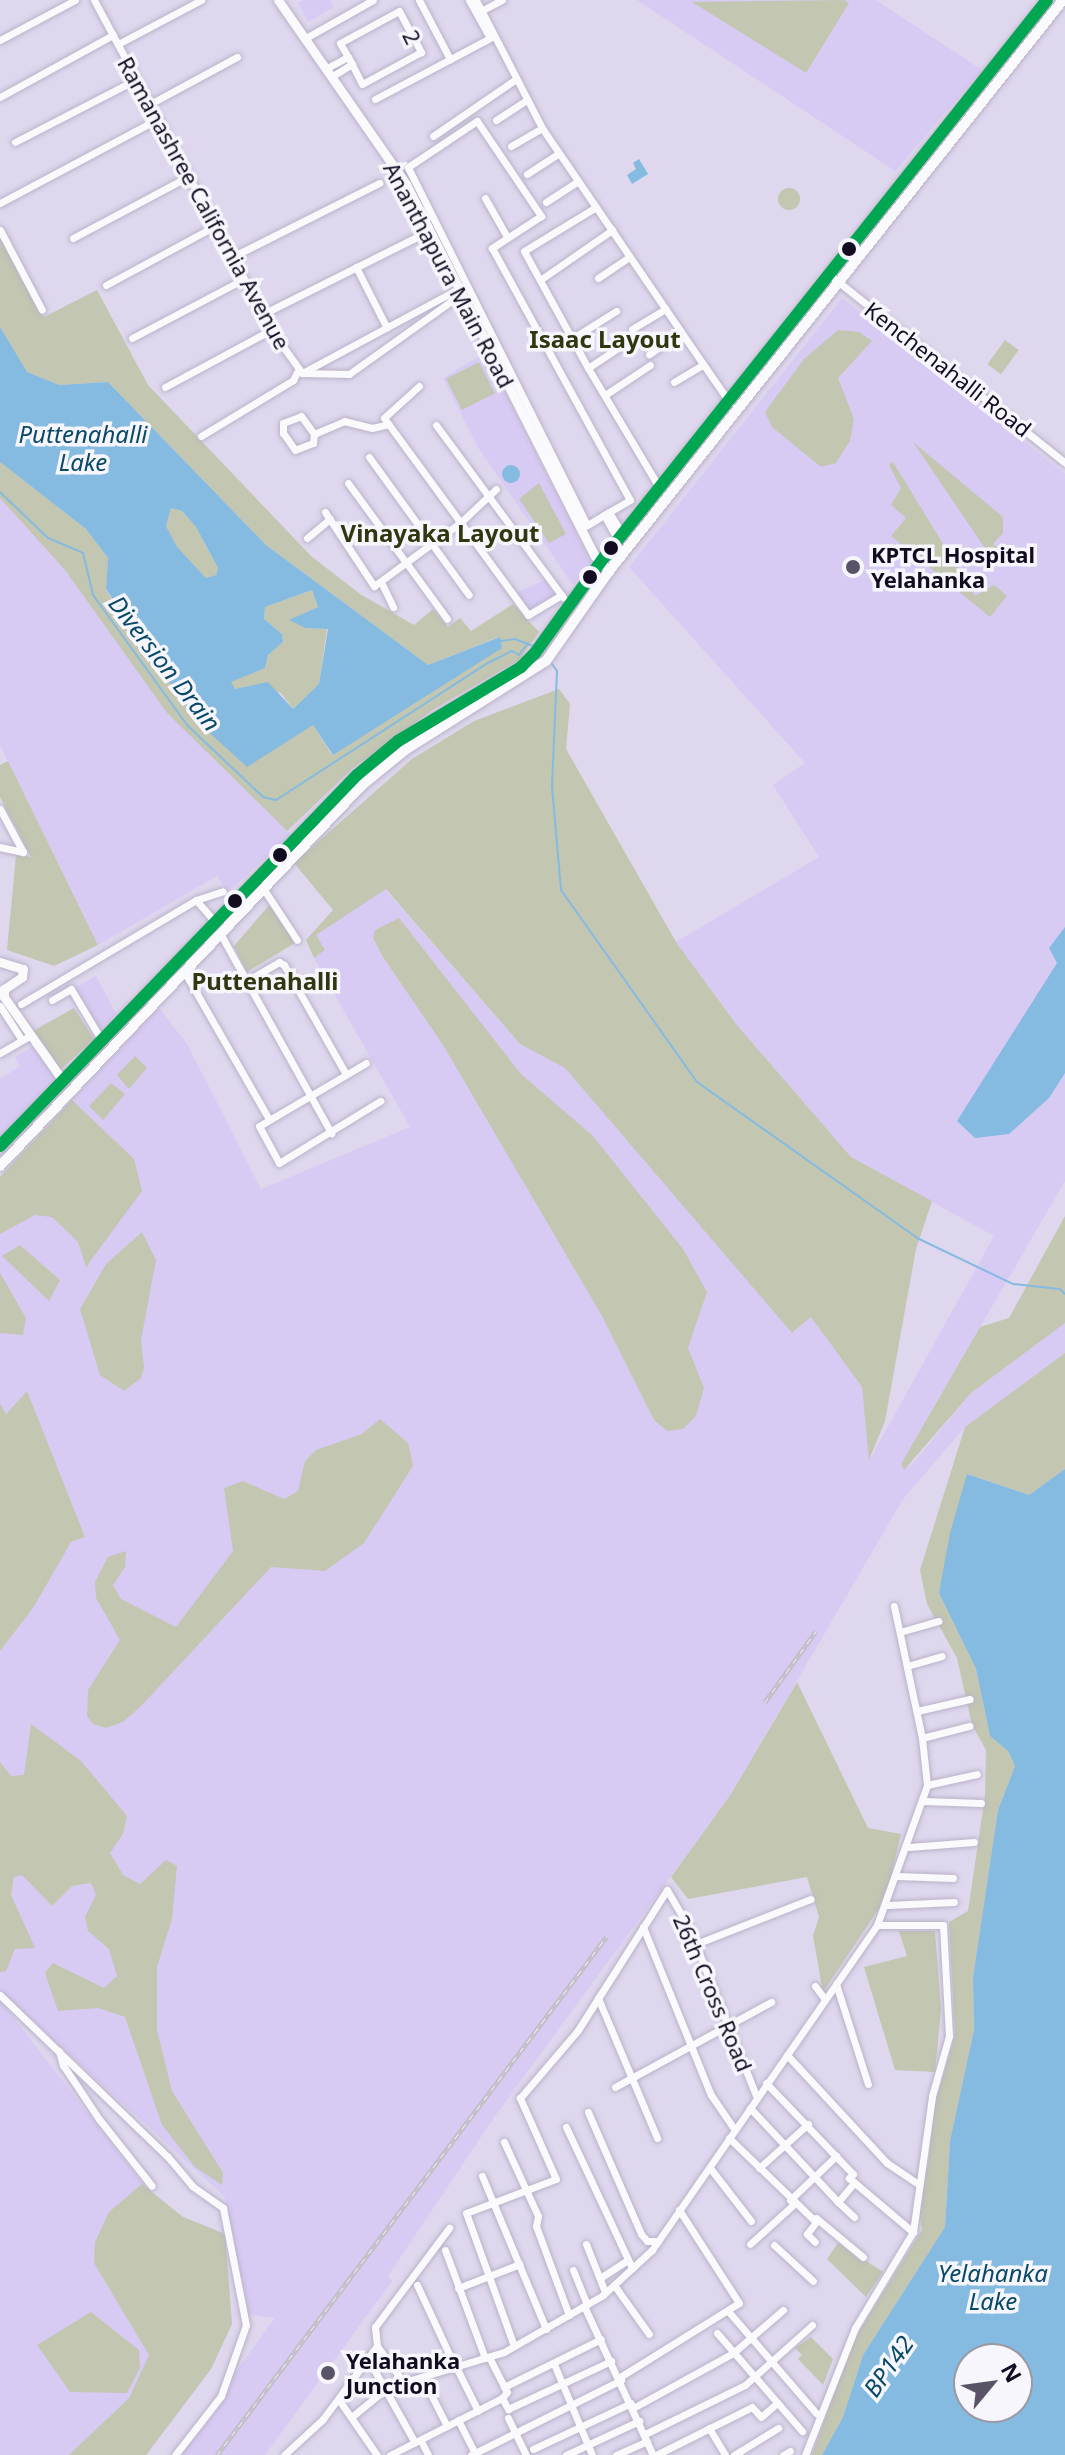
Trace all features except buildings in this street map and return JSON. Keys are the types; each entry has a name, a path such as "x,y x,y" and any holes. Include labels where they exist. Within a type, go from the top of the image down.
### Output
{"main road":[{"path":"0,1166 221,935 259,884 357,775 521,667 609,571 1047,0"},
{"path":"573,610 601,562 620,538 1063,0"},
{"path":"0,1146 215,922 259,884"}],"street":[{"path":"0,40 75,0"},
{"name":"Ramanashree California Avenue","path":"94,0 271,330 300,373 460,292"},
{"path":"118,44 201,0"},
{"name":"Ananthapura Main Road","path":"278,0 399,174 601,562 609,571"},
{"path":"304,39 373,0"},
{"path":"419,0 450,59"},
{"path":"469,0 542,128 730,403"},
{"path":"476,0 490,38 519,89"},
{"path":"478,12 502,0"},
{"name":"2","path":"399,11 421,52 362,84 350,61 340,43 399,11"},
{"path":"0,97 113,35"},
{"path":"375,99 490,38"},
{"path":"150,104 237,57"},
{"path":"328,73 350,61"},
{"path":"15,142 137,79"},
{"path":"433,136 513,81"},
{"path":"496,120 525,101"},
{"path":"0,203 158,119"},
{"path":"399,174 408,167 477,121 541,216 506,235 492,248 630,500 609,517 587,525 408,167"},
{"path":"511,146 542,128"},
{"path":"527,174 559,153"},
{"path":"73,238 189,176"},
{"path":"546,202 578,181"},
{"path":"232,257 379,183"},
{"path":"485,198 506,235"},
{"path":"596,207 524,251 588,368 660,489"},
{"path":"106,285 215,226"},
{"path":"0,230 42,310"},
{"path":"540,280 612,230"},
{"path":"263,314 421,235"},
{"path":"598,278 629,257"},
{"path":"356,267 387,328"},
{"path":"132,338 244,279"},
{"name":"Kenchenahalli Road","path":"835,280 1065,463"},
{"path":"201,436 300,373 349,374 460,292"},
{"path":"588,368 665,309"},
{"path":"573,338 616,311"},
{"path":"165,387 271,330"},
{"path":"649,354 681,332"},
{"path":"605,395 650,365"},
{"path":"674,382 702,365"},
{"path":"419,386 384,418 528,615 561,595"},
{"path":"301,416 314,434 313,443 295,450 283,433 283,423 301,416"},
{"path":"314,434 344,421 372,428 389,424"},
{"path":"436,425 573,610"},
{"path":"369,457 469,595"},
{"path":"348,483 447,619"},
{"path":"325,512 374,586 461,522 496,489"},
{"path":"609,517 620,538"},
{"path":"307,538 330,519"},
{"path":"381,582 393,607"},
{"path":"0,809 23,852 0,847"},
{"path":"259,884 297,940"},
{"path":"21,1004 196,900 223,891"},
{"path":"196,900 215,922"},
{"path":"221,935 331,1133"},
{"path":"0,962 24,971 1,1000 26,1038 63,1081"},
{"path":"248,980 279,962 284,965 346,1074"},
{"path":"185,973 269,1119"},
{"path":"52,1000 71,989 102,1041"},
{"path":"0,1053 26,1038"},
{"path":"366,1063 259,1126 279,1163 380,1101"},
{"path":"354,2415 388,2387 514,2346 586,2305 614,2285 630,2264 658,2241 877,1925 888,1905 909,1847 927,1785 922,1738 894,1606"},
{"path":"900,1632 938,1621"},
{"path":"907,1666 942,1656"},
{"path":"917,1711 970,1699"},
{"path":"922,1738 969,1726"},
{"path":"927,1785 977,1774"},
{"path":"923,1801 981,1803"},
{"path":"909,1847 974,1842"},
{"path":"897,1876 953,1878"},
{"name":"26th Cross Road","path":"643,1927 667,1890 696,1944 726,2028 757,2098"},
{"path":"696,1944 811,1899"},
{"path":"888,1905 954,1902"},
{"path":"805,2455 855,2328 913,2232 918,2184 949,2036 943,1925 877,1925"},
{"path":"514,2346 466,2213 556,2179 520,2098 598,1998 643,1927"},
{"path":"643,1927 711,2095 735,2130"},
{"path":"836,1984 868,2084"},
{"path":"815,1986 824,1998"},
{"path":"0,1995 58,2049 192,2186 223,2208 246,2325 221,2396 175,2455"},
{"path":"598,1998 634,2077 657,2138"},
{"path":"615,2087 771,2002"},
{"path":"58,2049 63,2065 99,2119 152,2186"},
{"path":"787,2055 887,2163 918,2184"},
{"path":"766,2083 853,2174 849,2178 913,2232"},
{"path":"750,2108 854,2217"},
{"path":"588,2112 641,2234 647,2241 658,2241"},
{"path":"759,2168 808,2124"},
{"path":"566,2127 630,2264"},
{"path":"729,2138 816,2222 807,2234 815,2242"},
{"path":"504,2142 527,2190 569,2315"},
{"path":"750,2244 836,2156"},
{"path":"710,2168 751,2221"},
{"path":"482,2176 546,2329"},
{"path":"838,2202 854,2183"},
{"path":"802,2210 807,2209 863,2257"},
{"path":"458,2420 474,2454 620,2379 728,2311 738,2299 679,2210"},
{"path":"404,2383 377,2346 375,2327 449,2228"},
{"path":"586,2244 605,2292"},
{"path":"774,2245 813,2281"},
{"path":"445,2250 487,2357 504,2387 502,2398 508,2409 611,2361"},
{"path":"458,2288 520,2264"},
{"path":"600,2278 630,2264"},
{"path":"573,2270 654,2455 752,2407 761,2417 776,2404"},
{"path":"417,2285 478,2411"},
{"path":"614,2285 649,2334"},
{"path":"508,2418 529,2452 579,2425 632,2405 733,2353 783,2310"},
{"path":"728,2311 816,2413"},
{"path":"616,2455 754,2378 812,2325"},
{"path":"717,2333 802,2431"},
{"path":"504,2387 601,2339"},
{"path":"284,2455 339,2400 377,2346"},
{"path":"367,2357 428,2455"},
{"path":"554,2364 592,2455"},
{"path":"422,2377 447,2426"},
{"path":"390,2455 502,2398"},
{"path":"339,2400 354,2415 377,2455"},
{"path":"566,2455 639,2421"},
{"path":"709,2428 725,2455"},
{"path":"734,2455 778,2428"}],"shaded area":[{"path":"304,0 330,0 334,7 308,22 298,3"},
{"path":"637,0 876,0 982,70 895,171"},
{"path":"842,298 1065,474 1065,1181 930,1413 909,1468 971,1393 1065,1323 1065,1353 965,1427 903,1499 731,1794 495,2116 388,2276 392,2281 265,2455 175,2455 275,2318 247,2314 225,2197 0,1991 0,1568 27,1392 5,1415 0,1403 0,1177 159,1008 187,1044 261,1189 410,1127 314,958 325,950 315,935 385,889 520,1044 565,1067 793,1333 811,1317 862,1387 870,1459 994,1236 851,1157 736,1024 676,942 819,857 773,785 805,763 629,567"},
{"path":"485,353 591,563 573,585 479,449 443,378"},
{"path":"0,498 65,570 167,713 291,835 228,892 217,876 98,945 0,745"},
{"path":"545,580 555,595 526,612 513,594"},
{"path":"96,976 116,1014 99,1033 73,989"},
{"path":"34,1046 56,1077 0,1139 0,1079 20,1066 15,1057"},
{"path":"0,2000 148,2191 183,2217 225,2234 232,2324 211,2369 146,2455 0,2455"}],"green space":[{"path":"844,0 849,3 806,73 692,2"},
{"path":"789,188 797,191 800,199 797,207 789,210 781,207 778,199 781,191"},
{"path":"0,236 44,317 97,290 148,385 311,556 360,594 414,625 433,609 448,627 460,618 471,631 513,604 539,632 519,660 434,709 353,768 287,831 167,713 65,570 0,498 0,462 86,529 108,558 106,590 156,664 313,725 332,755 499,637 428,665 266,545 108,382 59,385 26,372 0,327"},
{"path":"838,330 859,332 872,341 838,378 854,419 850,441 836,463 821,467 772,427 765,412 804,359"},
{"path":"1005,340 1019,350 1001,374 987,364"},
{"path":"479,362 495,393 462,410 446,379"},
{"path":"913,442 1003,517 1003,533 993,544 999,549 991,557"},
{"path":"893,462 975,596 994,585 1007,596 990,617 891,536 906,518 891,505 901,488 889,465"},
{"path":"539,483 566,534 549,543 519,499"},
{"path":"171,508 182,511 196,527 218,568 216,575 206,578 176,547 166,526"},
{"path":"312,590 318,607 290,620 305,628 327,629 319,684 293,709 281,693 254,685 235,689 230,682 265,668 268,655 283,642 282,634 264,619 265,607"},
{"path":"559,689 570,704 566,749 676,942 736,1024 851,1157 932,1201 916,1249 885,1421 869,1460 862,1387 811,1317 792,1333 565,1068 520,1044 386,889 316,935 325,950 314,958 306,940 333,910 294,863 412,759 474,721"},
{"path":"8,761 98,945 54,966 7,950 16,855 31,857 0,797 0,765"},
{"path":"271,903 295,943 247,972 234,946"},
{"path":"399,918 521,1074 593,1136 683,1249 707,1292 688,1348 704,1388 696,1416 683,1429 667,1431 654,1420 602,1316 443,1045 383,957 373,938 375,930"},
{"path":"74,1008 94,1039 60,1070 31,1032"},
{"path":"135,1056 147,1068 129,1089 117,1075"},
{"path":"111,1083 125,1094 103,1120 89,1106"},
{"path":"72,1100 134,1159 142,1191 86,1267 78,1242 52,1217 35,1215 0,1234 0,1177"},
{"path":"1065,1216 1065,1323 971,1393 904,1470 901,1464 980,1327 1009,1318"},
{"path":"142,1232 156,1260 141,1340 144,1368 141,1378 124,1391 100,1375 80,1309 106,1264"},
{"path":"20,1245 60,1280 49,1301 2,1256"},
{"path":"0,1273 26,1318 23,1335 0,1333"},
{"path":"1065,1353 1065,1469 1029,1495 967,1474 939,1593 976,1669 990,1736 1008,1751 1015,1766 998,1810 973,1977 974,2030 950,2141 945,2227 863,2355 843,2417 822,2455 812,2455 853,2341 922,2230 917,2197 928,2165 934,2107 955,2035 949,1922 968,1911 985,1796 986,1750 972,1725 957,1658 927,1604 920,1570 965,1427"},
{"path":"27,1391 85,1537 71,1542 33,1608 0,1651 0,1403 6,1414"},
{"path":"380,1419 408,1443 413,1466 364,1543 325,1571 271,1567 123,1722 106,1728 93,1724 87,1716 88,1690 120,1640 96,1598 95,1582 108,1557 126,1551 125,1567 113,1585 121,1599 176,1627 233,1551 224,1488 243,1481 284,1499 298,1491 305,1461 316,1450 362,1434"},
{"path":"797,1682 868,1828 901,1834 886,1898 823,1992 813,1936 819,1917 807,1877 688,1899 671,1877 731,1794"},
{"path":"31,1724 81,1761 127,1816 123,1834 110,1853 123,1875 140,1884 166,1860 177,1866 172,1919 157,1967 157,2030 172,2091 223,2173 222,2185 195,2167 162,2125 125,2017 98,2008 58,2011 45,1973 53,1963 104,1988 117,1976 109,1949 88,1931 85,1917 96,1895 91,1883 72,1886 52,1906 22,1875 14,1877 11,1895 35,1948 15,1949 6,1971 0,1972 0,1762 11,1776 24,1775"},
{"path":"899,1931 935,1931 941,2009 935,2072 895,2070 864,1967 907,1956"},
{"path":"142,2184 183,2217 225,2234 232,2324 211,2369 146,2455 69,2455 129,2398 149,2355 94,2263 95,2242 109,2212"},
{"path":"838,2243 883,2272 866,2297 827,2259"},
{"path":"91,2312 139,2350 140,2368 127,2393 70,2392 37,2345"},
{"path":"811,2337 833,2359 823,2385 798,2359 802,2355 795,2348"}],"water":[{"path":"639,159 648,174 632,184 627,175 636,169 633,163"},
{"name":"Puttenahalli Lake","path":"0,327 27,372 59,385 108,382 266,545 428,665 500,637 502,648 333,755 313,725 247,767 200,724 156,664 106,589 108,558 86,529 0,462","holes":["171,508 182,511 196,527 218,568 216,575 206,578 177,547 166,526","312,590 318,607 289,620 305,628 328,629 319,684 293,709 268,682 235,689 231,682 265,668 268,655 283,642 282,634 264,619 265,607"]},
{"path":"507,465 515,465 520,474 518,481 507,483 502,478 502,470"},
{"path":"1065,927 1065,1073 1049,1098 1009,1134 975,1138 957,1121 1057,963 1049,948"},
{"name":"Yelahanka Lake","path":"1065,1469 1065,2455 822,2455 843,2417 863,2355 945,2227 950,2141 974,2030 973,1977 998,1810 1015,1766 1008,1751 990,1736 976,1669 939,1593 950,1533 967,1474 1029,1495"}],"waterway":[{"name":"Diversion Drain","path":"0,492 48,538 83,553 93,595 188,726 263,797 276,800 486,664 512,651 519,655 528,643"},
{"path":"501,641 515,639 533,646"},
{"path":"550,661 557,671 552,787 561,890 697,1082 917,1238 1013,1284 1060,1289 1065,1294"}],"railway":[{"path":"765,1702 816,1631"},
{"path":"217,2455 607,1936"}],"transit line":[{"path":"0,1146 357,775 398,741 521,667 535,653 605,556 1047,0"}],"place":[{"name":"KPTCL Hospital Yelahanka","path":"853,567"},
{"name":"Yelahanka Junction","path":"328,2373"}],"district":[{"name":"Isaac Layout","path":"605,339"},
{"name":"Vinayaka Layout","path":"440,533"},
{"name":"Puttenahalli","path":"265,981"}],"water label":[{"name":"BP142","path":"888,2366"}]}
